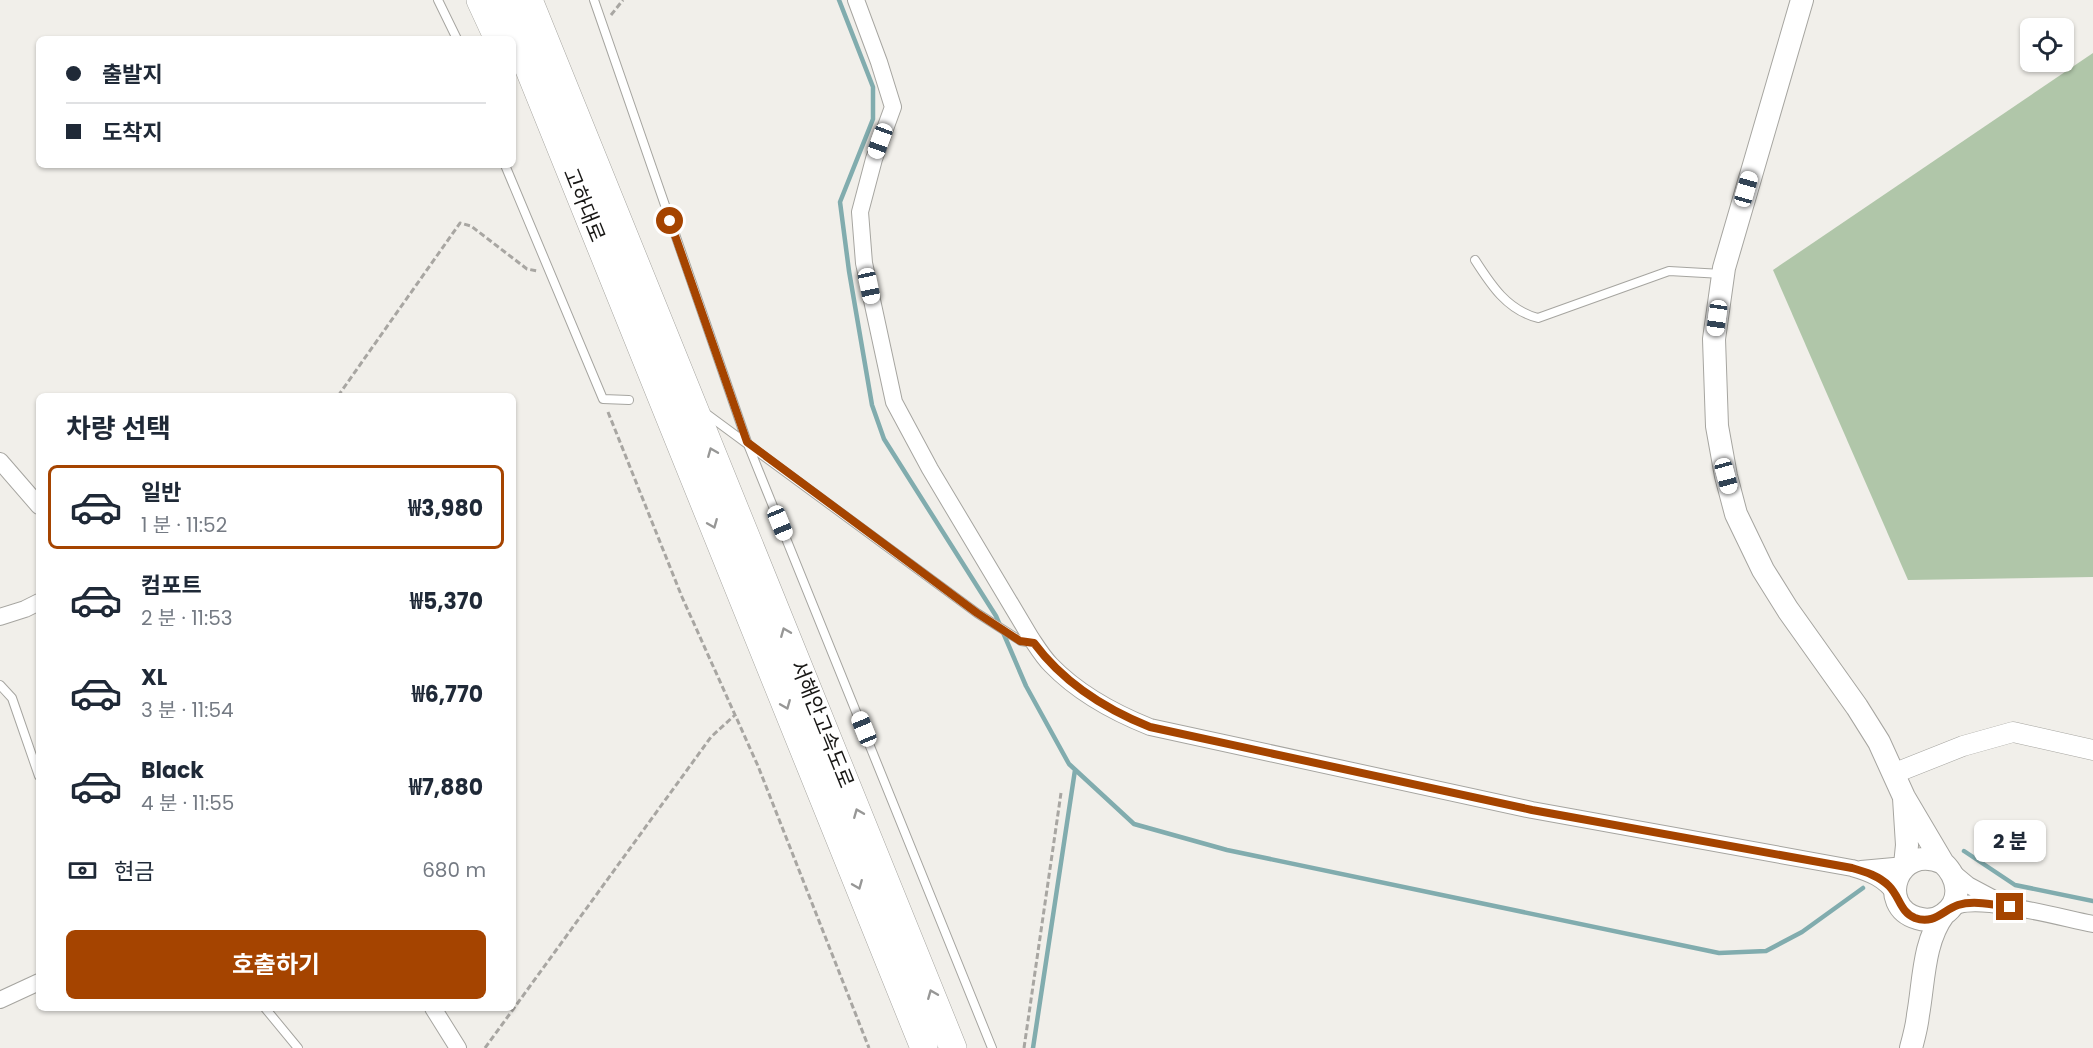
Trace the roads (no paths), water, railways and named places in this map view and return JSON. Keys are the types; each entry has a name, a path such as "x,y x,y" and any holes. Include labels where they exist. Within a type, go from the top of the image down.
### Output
{"highway":[{"path":"480,0 497,36"},
{"name":"고하대로","path":"501,0 687,407"},
{"name":"고하대로","path":"529,0 687,407"},
{"path":"544,0 687,407"},
{"path":"516,79 687,407"},
{"name":"서해안고속도로","path":"687,407 924,1048"},
{"name":"서해안고속도로","path":"687,407 953,1048"}],"main road":[{"path":"1802,0 1724,274 1714,339 1717,426 1726,476 1736,513 1763,570 1879,742 1904,797 1955,879 1957,889 1955,898 1951,907 1936,925 1911,1048"},
{"path":"1904,797 1907,845 1905,866"},
{"path":"1925,972 1916,924 1900,903 1895,884 1905,866 1914,860 1934,859 1947,866"},
{"path":"1900,903 1914,917 1924,920 1944,914"}],"street":[{"path":"856,0 893,106 874,159 860,212 864,263 894,402 930,469 1034,643 1050,664 1072,683 1107,706 1150,727 1532,810 1852,868 1872,874 1889,885 1900,903"},
{"path":"0,461 36,503"},
{"path":"0,617 36,604"},
{"path":"1895,773 1963,746 2013,732 2093,750"},
{"path":"1852,868 1905,866"},
{"path":"1947,866 1968,885 2010,907"},
{"path":"1944,914 1958,905 1974,903 2010,907 2093,924"},
{"path":"0,1000 36,983"},
{"path":"435,1011 458,1048"}],"lane":[{"path":"438,0 456,36"},
{"path":"594,0 747,442 992,1048"},
{"path":"506,168 603,399 629,400"},
{"path":"1475,260 1506,301 1521,313 1538,318 1669,272 1724,274"},
{"path":"687,407 747,442 977,613 1020,641 1034,643"},
{"path":"0,685 12,698 36,767"},
{"path":"267,1011 298,1048"}],"waterway":[{"path":"839,0 873,87 873,119 840,202 849,271 872,405 884,439 996,616 1026,686 1069,764 1134,824 1227,850 1719,953 1766,951 1802,932 1863,888"},
{"path":"1033,1048 1075,770"},
{"path":"1964,851 2015,885 2093,901"}]}
